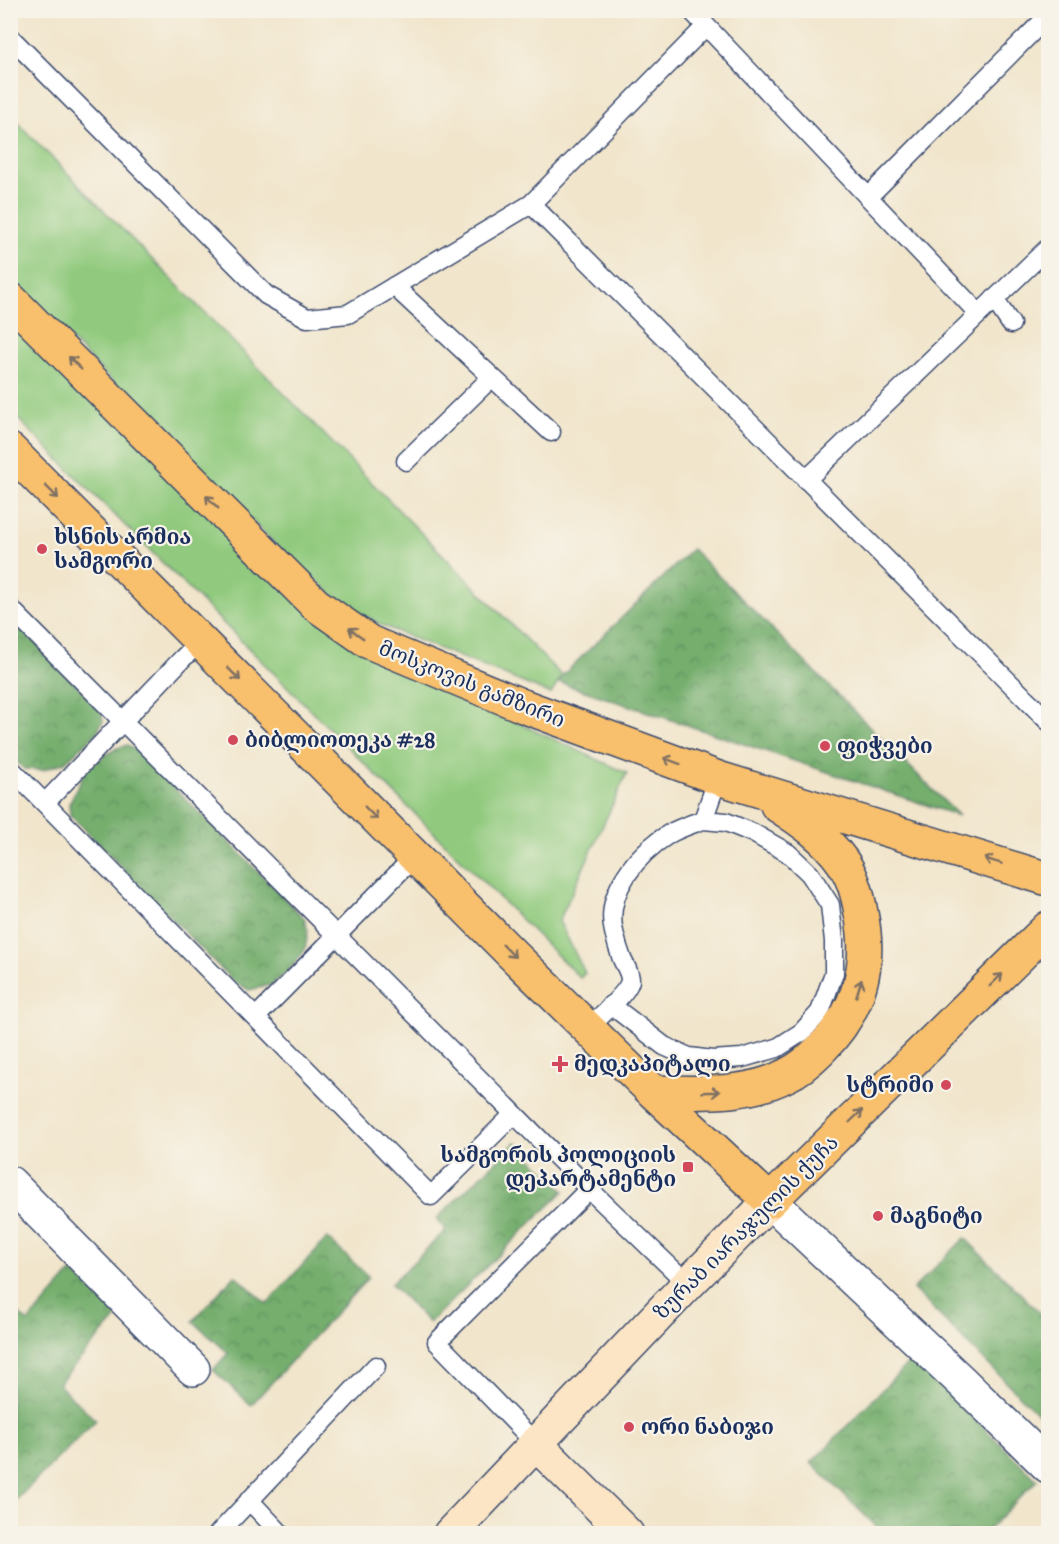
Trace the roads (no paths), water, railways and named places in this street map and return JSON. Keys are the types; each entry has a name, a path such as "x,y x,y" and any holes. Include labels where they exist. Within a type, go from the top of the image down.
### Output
{"main road":[{"name":"მოსკოვის გამზირი","path":"10,298 315,604 369,642 523,706 733,782 1048,879"},
{"path":"10,450 652,1092 770,1201"},
{"path":"652,1092 740,1090 769,1083 788,1075 808,1062 842,1026 854,1005 862,980 865,929 855,886 843,862 822,838 802,821 733,782"},
{"name":"ზურაბ იარაჯულის ქუჩა","path":"450,1533 770,1201 1048,928"},
{"path":"536,1443 627,1533"}],"street":[{"path":"10,1183 193,1369"},
{"path":"770,1201 1048,1466"}],"lane":[{"path":"691,10 978,314"},
{"path":"868,197 1048,16"},
{"path":"10,37 266,295 307,318 348,314 531,204 706,26"},
{"path":"531,204 1048,721"},
{"path":"806,480 1048,248"},
{"path":"394,286 551,432"},
{"path":"994,299 1011,324"},
{"path":"406,461 492,377"},
{"path":"10,608 589,1189 688,1284"},
{"path":"45,803 201,641"},
{"path":"10,768 431,1196 514,1114"},
{"path":"704,820 733,782"},
{"path":"588,1028 610,1005 626,990 630,982 629,971 622,959 613,930 612,910 621,883 643,855 670,833 704,820 726,822 753,833 788,853 810,874 830,904 834,941 834,973 820,1012 802,1032 777,1048 742,1058 712,1060 689,1057 663,1046 610,1005"},
{"path":"256,1017 414,856"},
{"path":"536,1443 437,1342 589,1189"},
{"path":"218,1533 376,1366"},
{"path":"249,1500 280,1533"}],"place":[{"name":"ხსნის არმია სამგორი","path":"42,549"},
{"name":"ბიბლიოთეკა #28","path":"233,740"},
{"name":"ფიჭვები","path":"825,746"},
{"name":"მედკაპიტალი","path":"560,1064"},
{"name":"სტრიმი","path":"946,1085"},
{"name":"სამგორის პოლიციის დეპარტამენტი","path":"688,1167"},
{"name":"მაგნიტი","path":"878,1216"},
{"name":"ორი ნაბიჯი","path":"629,1427"}]}
